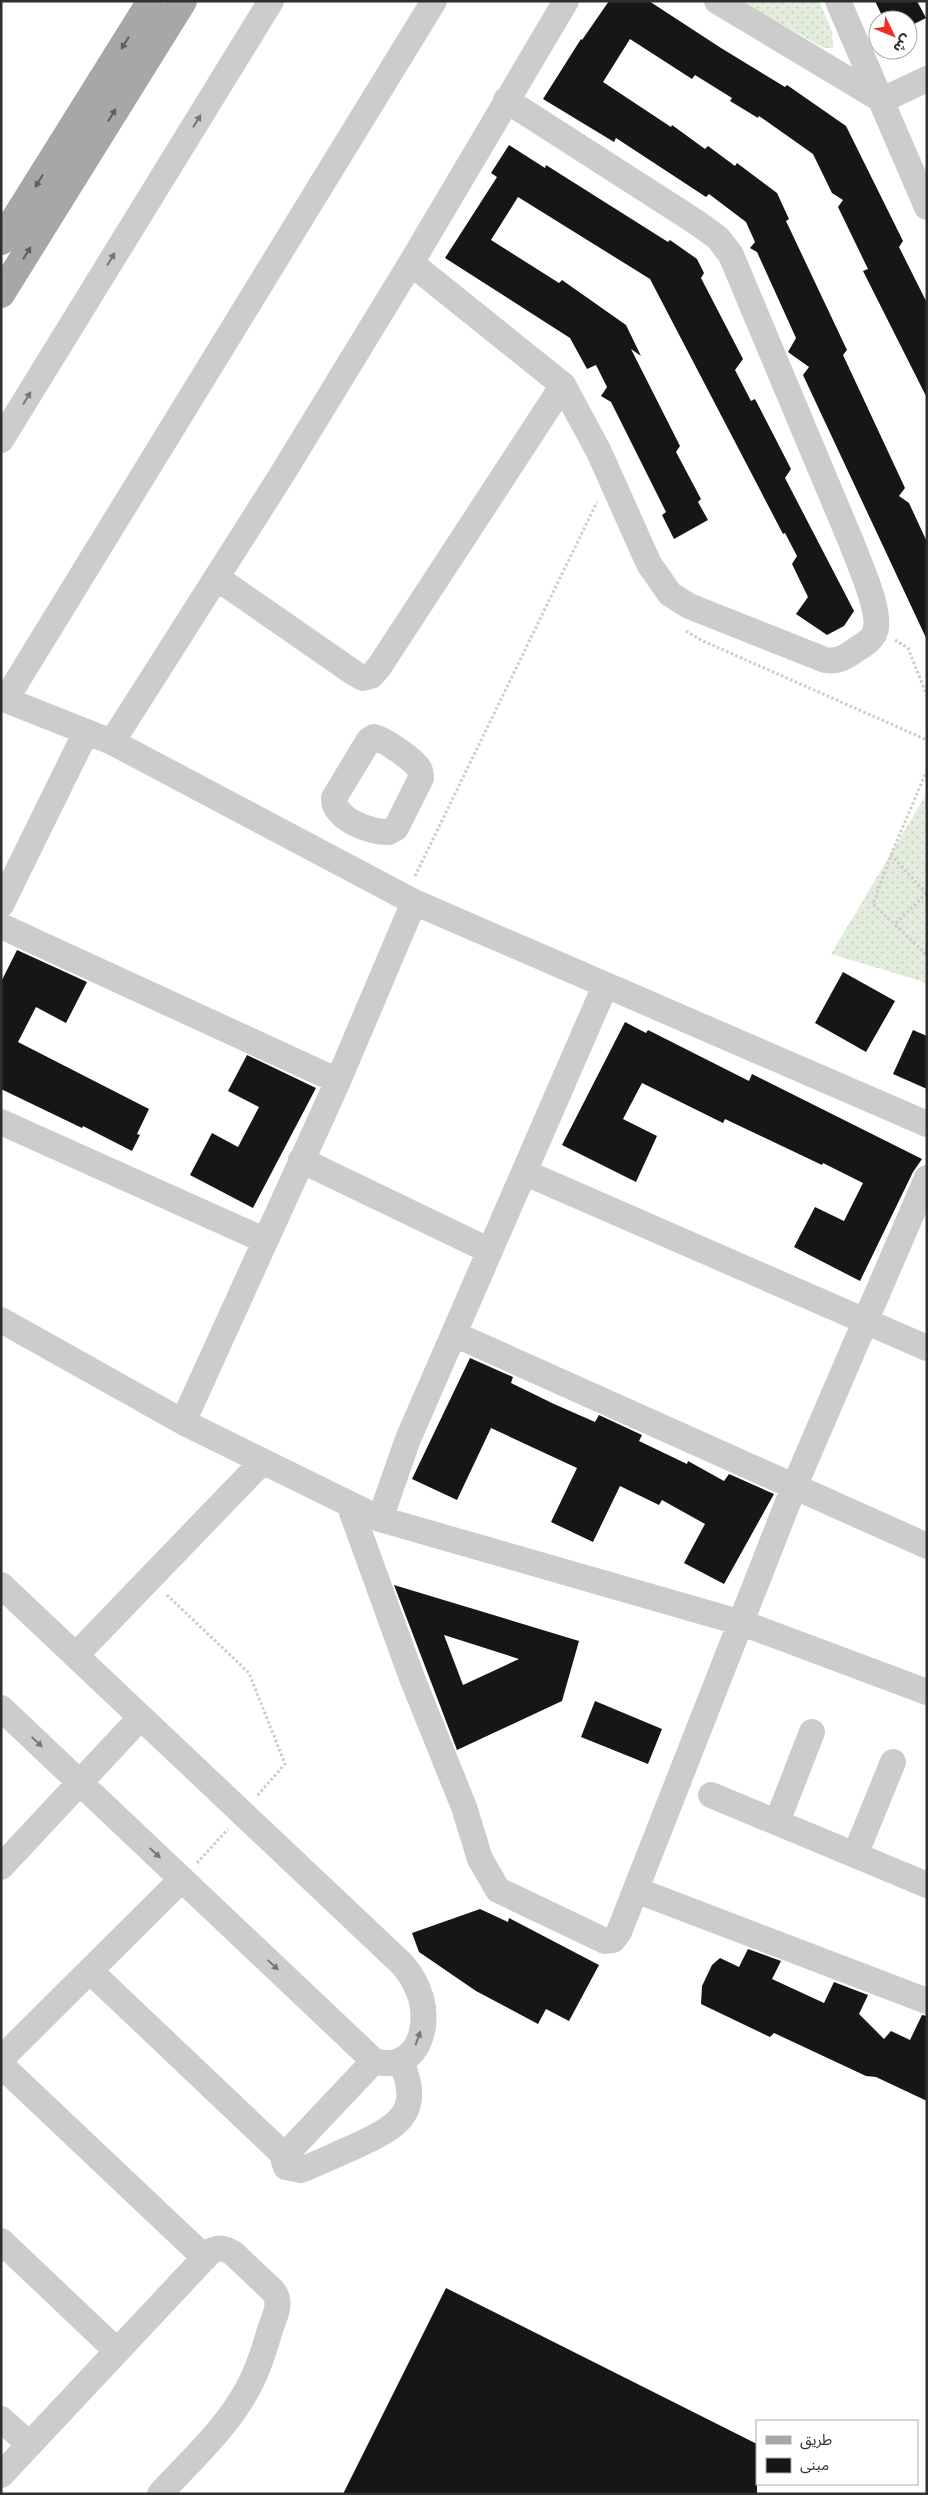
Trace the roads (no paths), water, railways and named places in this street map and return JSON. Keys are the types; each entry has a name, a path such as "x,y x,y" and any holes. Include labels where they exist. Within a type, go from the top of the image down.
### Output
{"main road":[{"path":"1,241 151,1"},
{"path":"1,294 183,1"}],"street":[{"path":"1,440 271,1"},
{"path":"434,1 4,698 112,742 409,899 605,986 927,1124"},
{"path":"112,742 281,476 411,263 566,1"},
{"path":"717,1 882,100"},
{"path":"838,1 927,207"},
{"path":"882,100 927,79"},
{"path":"411,263 563,385 582,418 610,475 649,564 664,586 678,600 816,657 832,661 844,658 870,640 877,627 877,618 870,593 852,544 730,255 718,238 696,222 506,100"},
{"path":"217,578 354,673 363,678 371,676 379,667 563,385"},
{"path":"1,905 86,732"},
{"path":"335,860 356,825"},
{"path":"183,1422 264,1240 338,1081 409,899"},
{"path":"1,926 338,1081"},
{"path":"380,1519 408,1439 526,1173 605,986"},
{"path":"1,1122 264,1240"},
{"path":"301,1160 490,1251"},
{"path":"526,1173 927,1348"},
{"path":"348,1504 412,1678 464,1807 480,1859 498,1890 605,1941 613,1940 620,1932 794,1487 927,1178"},
{"path":"1,1320 183,1422 380,1519 742,1623 927,1692"},
{"path":"454,1334 927,1546"},
{"path":"76,1655 262,1462"},
{"path":"1,1585 242,1812 411,1975 422,2000 422,2028 411,2054 401,2062 388,2065 374,2061 1,1708"},
{"path":"1,1867 141,1718"},
{"path":"777,1822 812,1732"},
{"path":"855,1855 893,1762"},
{"path":"710,1795 927,1885"},
{"path":"1,2058 182,1879"},
{"path":"636,1890 927,2001"},
{"path":"90,1971 285,2156"},
{"path":"374,2061 285,2156 284,2162 286,2167 301,2170 387,2132 399,2122 407,2110 411,2094 409,2079 401,2062"},
{"path":"1,2065 205,2258"},
{"path":"1,2241 117,2351"},
{"path":"1,2475 205,2258 218,2248 232,2253 273,2291 277,2296 278,2308 256,2373 240,2402 214,2436 160,2494"},
{"path":"1,2419 29,2444"}]}
